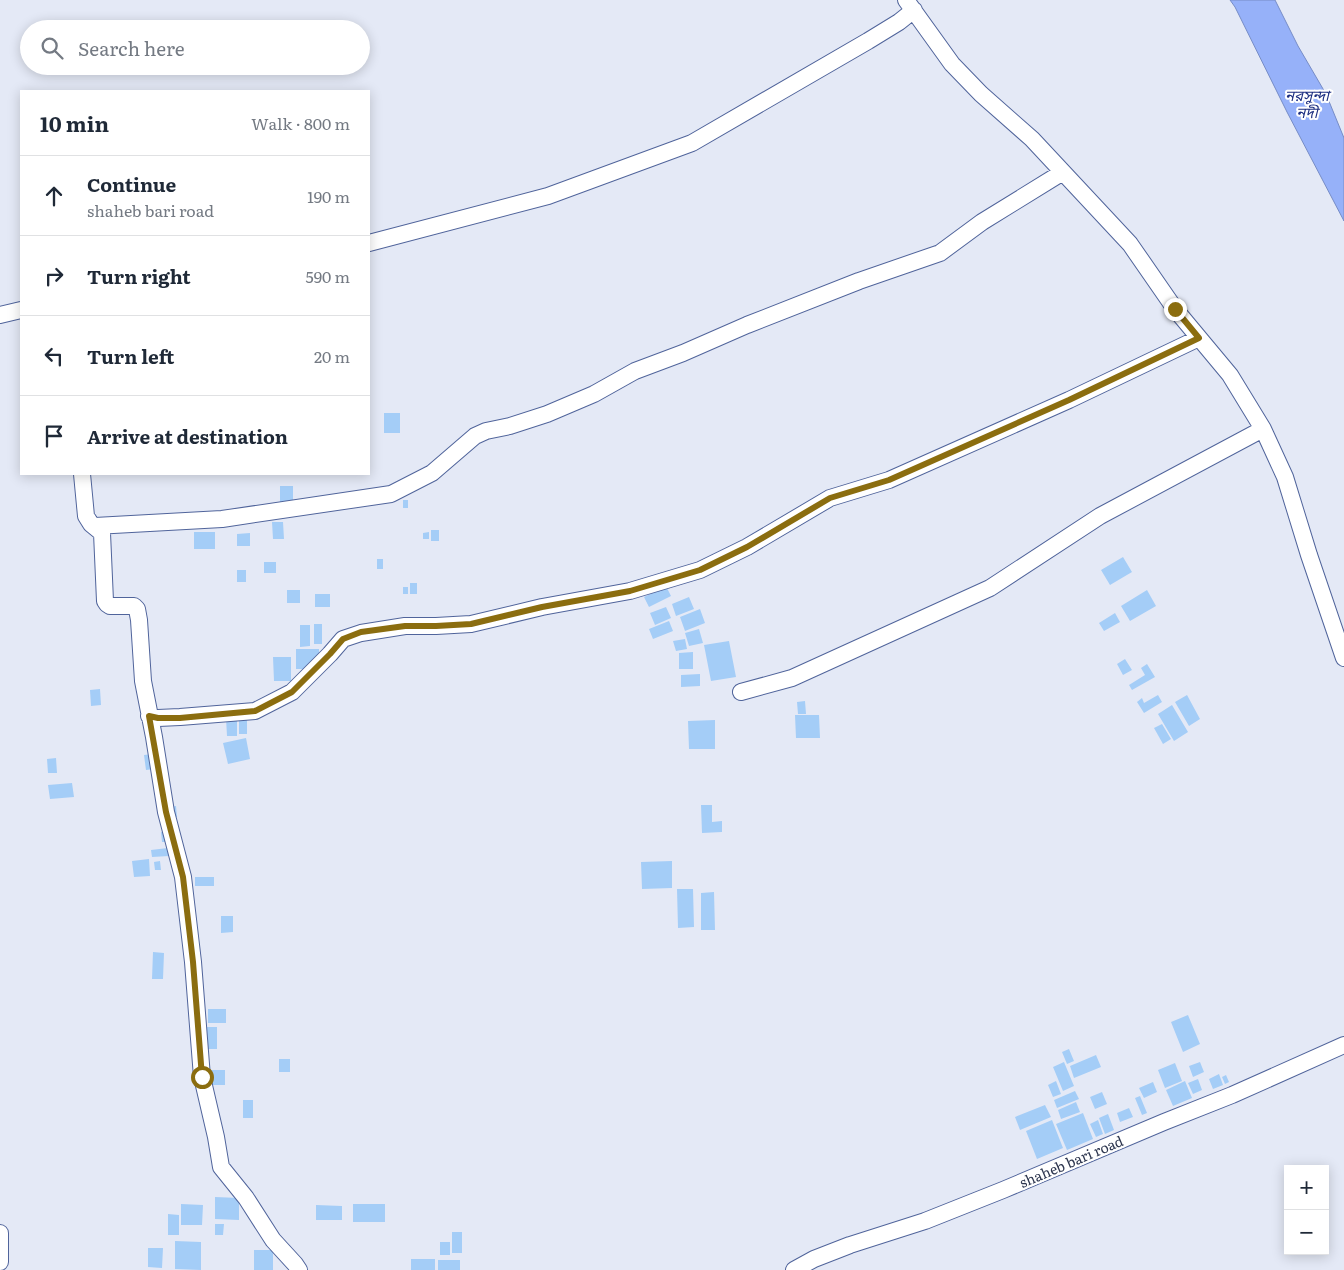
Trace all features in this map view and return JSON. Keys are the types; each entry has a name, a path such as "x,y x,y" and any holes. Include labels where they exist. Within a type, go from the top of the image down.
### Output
{"street":[{"path":"370,243 548,196 692,143 899,22 910,5 952,64 981,94 1032,139 1130,244 1175,309 1230,375 1263,429 1285,477 1308,555 1344,658"},
{"path":"95,526 222,519 391,494 432,473 475,436 486,431 510,426 547,414 594,394 635,371 859,281 940,252 982,222 1063,172"},
{"path":"0,315 20,310"},
{"path":"149,716 180,718 255,711 292,692 343,639 361,632 405,626 471,624 542,607 630,591 700,570 747,547 830,498 889,480 1069,400 1199,338"},
{"path":"741,692 792,678 990,588 1100,516 1263,429"},
{"path":"82,475 86,516 91,524 102,533 105,601 110,606 131,605 136,609 139,620 142,681 166,812 183,877 193,962 202,1077 221,1167 246,1198 273,1240 299,1270"},
{"name":"shaheb bari road","path":"794,1270 814,1259 850,1245 925,1221 994,1193 1232,1095 1344,1045"},
{"path":"0,1232 0,1262"}],"water":[{"name":"নরসুন্দা নদী","path":"1230,0 1275,0 1298,46 1326,94 1344,138 1344,221 1235,7"}],"building":[{"path":"384,413 400,413 400,433 384,433"},
{"path":"280,486 293,486 293,505 280,505"},
{"path":"403,500 408,500 408,508 403,508"},
{"path":"272,522 283,522 284,539 273,539"},
{"path":"431,530 439,530 439,541 431,541"},
{"path":"194,532 215,532 215,549 194,549"},
{"path":"429,532 429,539 423,539 423,533"},
{"path":"250,533 250,546 237,546 237,534"},
{"path":"1123,557 1132,572 1110,585 1101,570"},
{"path":"377,559 383,559 383,569 377,569"},
{"path":"264,562 276,562 276,573 264,573"},
{"path":"237,570 246,570 246,582 237,582"},
{"path":"410,583 417,583 417,594 410,594"},
{"path":"666,586 671,596 649,607 644,597"},
{"path":"403,587 408,587 408,594 403,594"},
{"path":"287,590 300,590 300,603 287,603"},
{"path":"1147,590 1156,606 1130,621 1121,606"},
{"path":"315,594 330,594 330,607 315,607"},
{"path":"689,597 694,609 676,616 672,604"},
{"path":"666,607 671,618 655,625 650,613"},
{"path":"700,609 705,623 685,631 680,617"},
{"path":"1115,613 1120,622 1104,631 1099,623"},
{"path":"669,621 673,631 653,639 649,629"},
{"path":"314,624 322,624 322,644 314,644"},
{"path":"300,625 310,625 310,646 300,647"},
{"path":"699,629 703,643 689,646 685,633"},
{"path":"685,639 687,649 676,651 673,641"},
{"path":"729,641 736,677 711,681 704,645"},
{"path":"296,649 319,649 319,669 296,669"},
{"path":"693,652 693,669 679,669 679,653"},
{"path":"273,657 291,657 291,681 274,681"},
{"path":"1125,659 1132,670 1123,675 1117,664"},
{"path":"1147,664 1155,677 1132,690 1129,685 1145,675 1141,668"},
{"path":"700,674 700,686 681,687 681,675"},
{"path":"100,689 101,705 91,706 90,690"},
{"path":"1158,695 1162,702 1144,713 1137,702 1142,698 1144,703"},
{"path":"1187,695 1200,719 1189,726 1175,702"},
{"path":"805,701 806,714 798,714 797,702"},
{"path":"1172,705 1188,732 1174,741 1158,714"},
{"path":"795,715 819,715 820,738 796,738"},
{"path":"247,716 247,734 239,734 239,717"},
{"path":"237,717 237,736 227,736 226,718"},
{"path":"715,720 715,749 689,749 688,721"},
{"path":"1162,724 1171,739 1163,744 1154,728"},
{"path":"246,738 250,759 228,764 223,743"},
{"path":"153,754 155,769 146,770 144,755"},
{"path":"56,758 57,773 48,773 47,759"},
{"path":"72,783 74,797 50,799 48,785"},
{"path":"701,805 712,805 712,822 722,821 722,832 702,833"},
{"path":"176,806 177,817 170,818 169,807"},
{"path":"161,832 168,832 169,842 162,842"},
{"path":"168,848 169,856 152,857 151,850"},
{"path":"149,859 150,876 134,877 132,861"},
{"path":"160,861 161,870 155,870 154,862"},
{"path":"672,861 672,888 642,889 641,862"},
{"path":"195,877 214,877 214,886 195,886"},
{"path":"677,889 693,889 694,927 678,928"},
{"path":"714,892 715,930 701,930 701,893"},
{"path":"221,916 233,916 233,932 221,933"},
{"path":"153,952 164,953 163,979 152,979"},
{"path":"208,1009 226,1009 226,1023 208,1023"},
{"path":"1188,1015 1200,1044 1183,1052 1171,1022"},
{"path":"204,1027 217,1027 217,1049 204,1049"},
{"path":"1069,1049 1074,1061 1067,1064 1062,1052"},
{"path":"1096,1055 1101,1067 1074,1078 1070,1066"},
{"path":"279,1059 290,1059 290,1072 279,1072"},
{"path":"1064,1062 1074,1086 1063,1091 1053,1067"},
{"path":"1200,1062 1204,1072 1193,1077 1189,1066"},
{"path":"1175,1063 1182,1081 1165,1088 1158,1070"},
{"path":"208,1070 225,1070 225,1085 208,1085"},
{"path":"1219,1074 1223,1085 1213,1089 1209,1079"},
{"path":"1226,1075 1229,1082 1225,1084 1222,1077"},
{"path":"1198,1079 1202,1090 1193,1094 1188,1083"},
{"path":"1056,1081 1061,1094 1053,1097 1048,1085"},
{"path":"1185,1081 1192,1098 1173,1106 1166,1090"},
{"path":"1153,1082 1157,1092 1144,1098 1139,1088"},
{"path":"1075,1091 1079,1099 1057,1108 1054,1100"},
{"path":"1102,1092 1107,1104 1095,1109 1090,1097"},
{"path":"1140,1096 1147,1113 1142,1115 1135,1098"},
{"path":"243,1100 253,1100 253,1118 243,1118"},
{"path":"1076,1102 1080,1112 1061,1119 1058,1110"},
{"path":"1045,1105 1051,1117 1020,1130 1015,1117"},
{"path":"1129,1108 1133,1117 1120,1122 1117,1113"},
{"path":"1083,1113 1093,1139 1067,1150 1056,1124"},
{"path":"1108,1114 1114,1130 1105,1134 1099,1118"},
{"path":"1052,1120 1063,1148 1037,1159 1026,1131"},
{"path":"1098,1120 1103,1134 1096,1137 1090,1124"},
{"path":"215,1197 239,1198 239,1220 215,1219"},
{"path":"181,1204 203,1205 202,1225 181,1225"},
{"path":"353,1204 385,1204 385,1222 353,1222"},
{"path":"316,1205 342,1206 342,1220 316,1220"},
{"path":"168,1214 179,1215 179,1235 168,1235"},
{"path":"215,1224 224,1224 223,1235 215,1235"},
{"path":"452,1232 462,1232 462,1253 452,1253"},
{"path":"175,1241 201,1242 201,1270 175,1269"},
{"path":"440,1242 450,1242 450,1255 440,1255"},
{"path":"148,1248 163,1248 162,1268 148,1267"},
{"path":"254,1250 273,1250 273,1270 254,1270"},
{"path":"411,1259 435,1259 435,1270 411,1270"},
{"path":"438,1260 460,1260 460,1270 438,1270"}],"route":[{"path":"202,1077 193,962 183,877 166,812 149,716 180,718 255,711 292,692 343,639 361,632 405,626 471,624 542,607 630,591 700,570 747,547 830,498 889,480 1069,400 1199,338 1175,309"}]}
